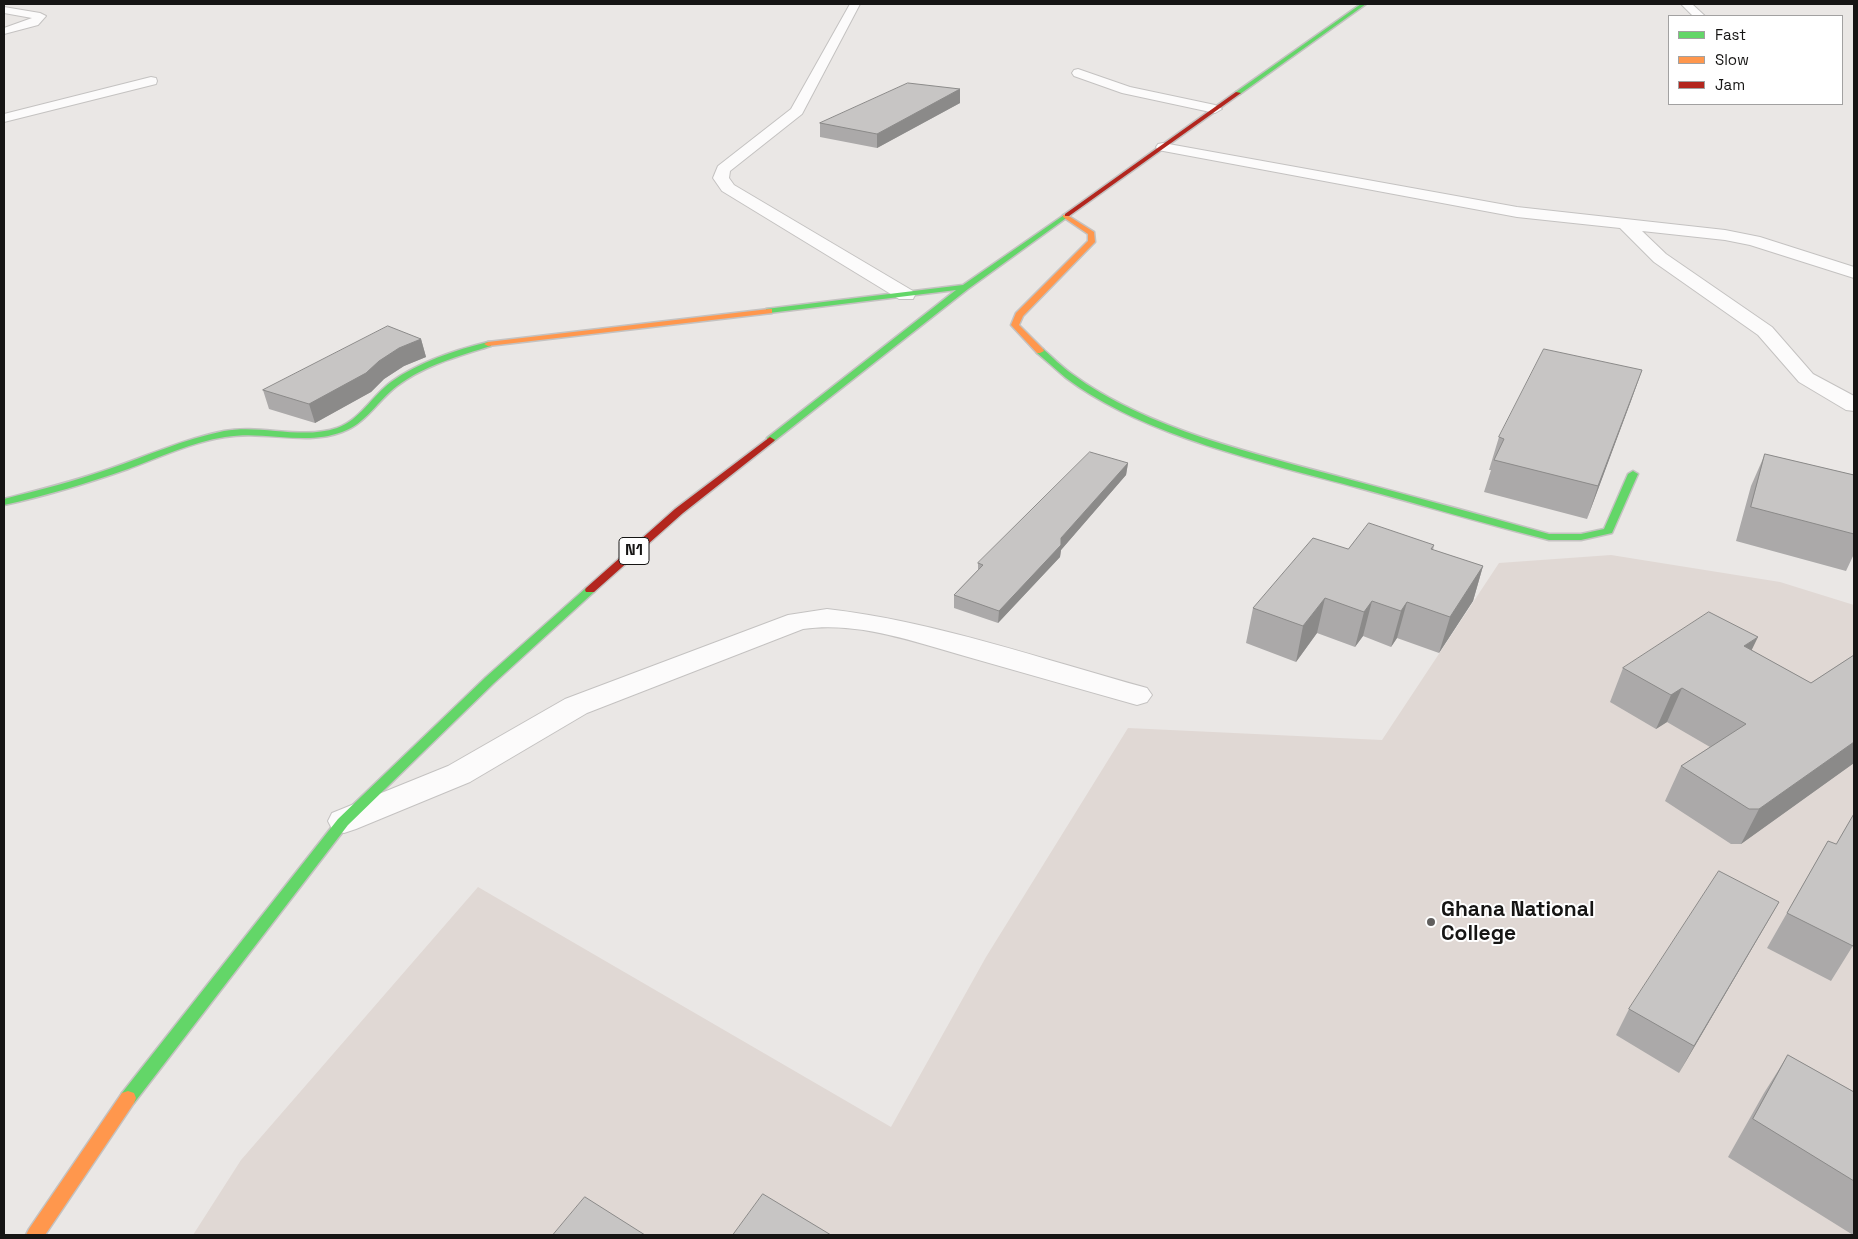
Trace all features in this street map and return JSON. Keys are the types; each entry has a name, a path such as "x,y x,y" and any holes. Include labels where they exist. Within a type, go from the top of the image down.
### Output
{"main road":[{"name":"N1","path":"35,1235 143,1076 343,822 490,680 679,511 965,286 1364,4"},
{"path":"1065,216 1092,233 1091,242 1019,315 1015,324 1026,338 1074,379 1125,408 1189,434 1288,465 1549,537 1581,537 1608,531 1632,474"},
{"path":"4,502 95,478 209,439 243,431 313,436 339,430 356,421 392,385 462,352 489,344 906,295 965,286"}],"street":[{"path":"855,4 797,111 723,169 720,178 728,188 906,295"},
{"path":"1686,4 1698,15"},
{"path":"4,10 40,16 34,23 4,32"},
{"path":"1078,74 1127,90 1215,109"},
{"path":"4,118 151,81"},
{"path":"1164,147 1466,204 1726,235 1854,273"},
{"path":"1625,224 1660,258 1765,331 1806,378 1854,405"},
{"path":"343,822 459,774 576,706 798,621 827,617 860,621 930,637 1136,695"}],"shaded area":[{"name":"Ghana National College","path":"1611,555 1780,582 1854,605 1854,1235 193,1235 241,1160 478,887 891,1127 986,957 1128,728 1382,740 1499,563"}],"building":[{"path":"908,83 960,89 877,134 820,123"},
{"path":"388,326 421,339 399,348 379,361 366,373 309,404 263,390"},
{"path":"1544,349 1642,370 1598,486 1494,460 1504,439 1499,437"},
{"path":"1090,452 1128,463 1061,538 1061,545 999,611 954,595 983,565 978,563"},
{"path":"1765,454 1854,475 1854,534 1751,507"},
{"path":"1369,523 1434,545 1431,549 1483,566 1450,617 1407,602 1401,611 1372,601 1364,612 1325,598 1303,626 1253,608 1313,538 1348,549"},
{"path":"1709,612 1758,637 1744,646 1811,683 1854,655 1854,742 1759,809 1749,809 1681,766 1746,724 1682,688 1671,695 1623,668"},
{"path":"1854,814 1853,946 1787,913 1828,841 1836,844"},
{"path":"1719,871 1779,902 1694,1046 1629,1009"},
{"path":"1788,1055 1854,1092 1854,1181 1753,1119"},
{"path":"763,1194 831,1235 733,1235"},
{"path":"585,1197 645,1235 553,1235"}],"traffic: fast":[{"path":"1238,93 1364,4"},
{"path":"770,440 965,287 1067,215"},
{"path":"769,311 965,287"},
{"path":"4,502 113,471 182,446 224,434 253,432 310,435 337,431 354,423 387,390 404,377 439,360 488,344"},
{"path":"1040,351 1069,376 1104,398 1143,417 1184,433 1270,461 1549,537 1581,537 1608,531 1633,474"},
{"path":"128,1098 343,822 490,680 590,590"}],"traffic: slow":[{"path":"1040,351 1015,325 1019,315 1091,242 1092,233 1065,216"},
{"path":"488,344 769,311"},
{"path":"35,1235 128,1098"}],"traffic: jam":[{"path":"1067,215 1238,93"},
{"path":"590,590 679,511 770,440"}],"place":[{"name":"Ghana National College","path":"1431,922"}]}
